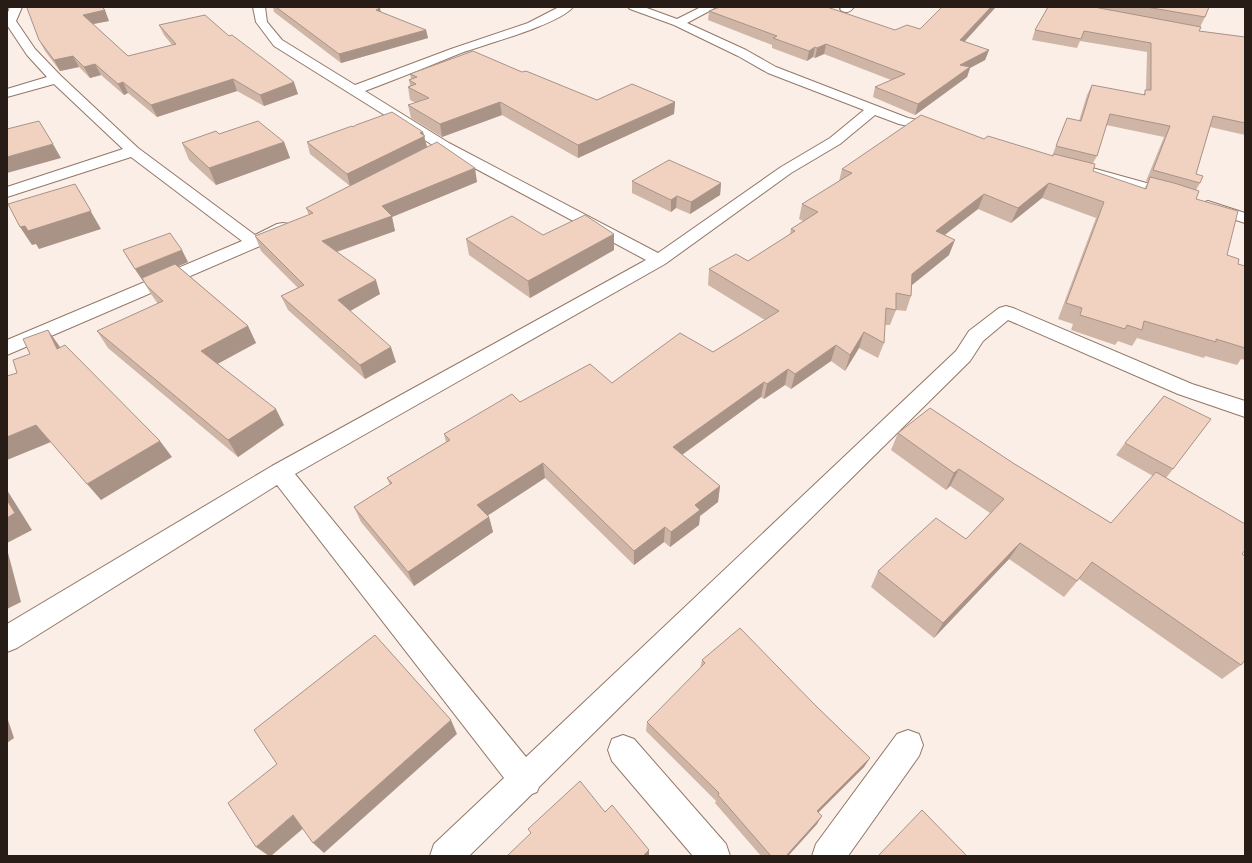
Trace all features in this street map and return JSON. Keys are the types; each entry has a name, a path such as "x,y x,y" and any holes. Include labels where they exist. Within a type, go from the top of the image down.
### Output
{"street":[{"path":"16,7 8,21 31,52 56,79 133,151 254,242"},
{"path":"259,7 258,15 263,26 278,43 355,90 440,153 660,260"},
{"path":"355,90 470,46 536,23 567,7"},
{"path":"634,7 678,23 742,53 772,70 904,121 932,127 954,134"},
{"path":"678,23 709,7"},
{"path":"7,93 56,79"},
{"path":"7,639 280,472 660,260 786,170 835,141 874,109"},
{"path":"7,192 133,151"},
{"path":"1069,168 1098,174 1190,200 1245,218"},
{"path":"7,348 254,242 297,222"},
{"path":"446,856 526,781 963,356 976,336 1006,312 1185,390 1245,409"},
{"path":"280,472 526,781"},
{"path":"828,856 908,745"},
{"path":"623,750 714,856"}],"building":[{"path":"102,7 105,10 83,15 128,56 176,44 159,25 205,15 229,36 232,35 294,82 260,95 233,79 151,105 123,82 118,84 95,64 84,67 73,56 54,60 39,40 27,8"},
{"path":"276,7 378,7 380,8 376,10 426,30 339,54"},
{"path":"720,7 827,7 895,30 907,25 920,29 942,7 991,7 960,40 989,50 960,65 970,67 918,104 875,87 905,74 826,44 817,48 815,47 809,51 773,38 777,36 709,11"},
{"path":"1048,7 1094,7 1201,27 1199,31 1245,37 1245,123 1213,116 1196,174 1203,176 1200,183 1153,170 1170,126 1110,114 1097,156 1056,146 1067,118 1081,121 1092,85 1145,95 1145,90 1151,90 1151,43 1084,31 1081,39 1035,30"},
{"path":"1146,7 1209,7 1205,17"},
{"path":"473,51 522,72 526,71 597,100 632,84 675,102 578,145 500,102 440,124 408,105 429,98 408,87 416,84 409,80 417,77 410,74"},
{"path":"392,112 423,132 420,133 425,136 347,174 307,142 352,126 353,127"},
{"path":"921,115 984,139 988,136 1053,156 1054,154 1095,164 1093,171 1146,189 1150,177 1174,183 1199,191 1196,199 1238,211 1227,255 1239,259 1238,264 1245,266 1245,348 1216,339 1216,342 1144,321 1142,330 1127,325 1125,329 1080,315 1082,308 1066,303 1104,202 1049,183 1018,208 984,194 936,231 955,240 912,274 911,296 896,293 896,310 886,308 884,343 864,332 850,355 836,345 795,374 788,369 767,384 764,382 673,447 720,486 695,505 700,510 671,532 665,527 634,551 543,463 477,505 489,517 408,572 354,507 392,483 387,478 450,440 444,434 512,394 520,402 590,364 612,383 680,333 713,352 779,311 709,269 736,254 748,261 795,231 791,229 818,212 802,204 852,173 842,169"},
{"path":"39,121 53,144 7,157 7,129"},
{"path":"258,121 284,142 209,168 182,143 216,131 219,134"},
{"path":"437,142 475,168 382,206 392,216 322,241 376,280 338,300 391,347 360,365 281,296 304,285 255,236 313,213 306,208"},
{"path":"669,160 721,183 691,202 677,196 671,200 632,181"},
{"path":"75,184 91,211 28,231 25,226 20,227 8,204"},
{"path":"585,215 614,234 528,281 466,239 512,216 543,235"},
{"path":"170,233 182,250 135,269 123,250"},
{"path":"175,264 248,326 201,351 276,409 228,440 97,331 163,301 147,286 142,278"},
{"path":"48,330 57,349 65,345 160,441 87,484 36,425 7,437 7,376 17,373 13,360 30,354 23,339"},
{"path":"1164,396 1211,419 1173,469 1125,443"},
{"path":"930,408 1013,463 1111,523 1156,472 1245,524 1245,550 1242,554 1245,556 1245,660 1241,665 1092,562 1077,581 1020,543 943,623 878,571 936,518 966,539 1004,499 959,469 954,473 898,433"},
{"path":"7,500 15,513 7,518"},
{"path":"740,628 816,706 870,758 817,811 822,816 786,856 771,856 718,795 719,793 647,722 705,663 702,660"},
{"path":"375,635 451,720 313,843 293,815 256,847 228,803 277,764 254,730"},
{"path":"580,781 605,812 612,805 649,850 643,856 507,856 531,833 528,829"},
{"path":"922,810 967,856 878,856"}]}
